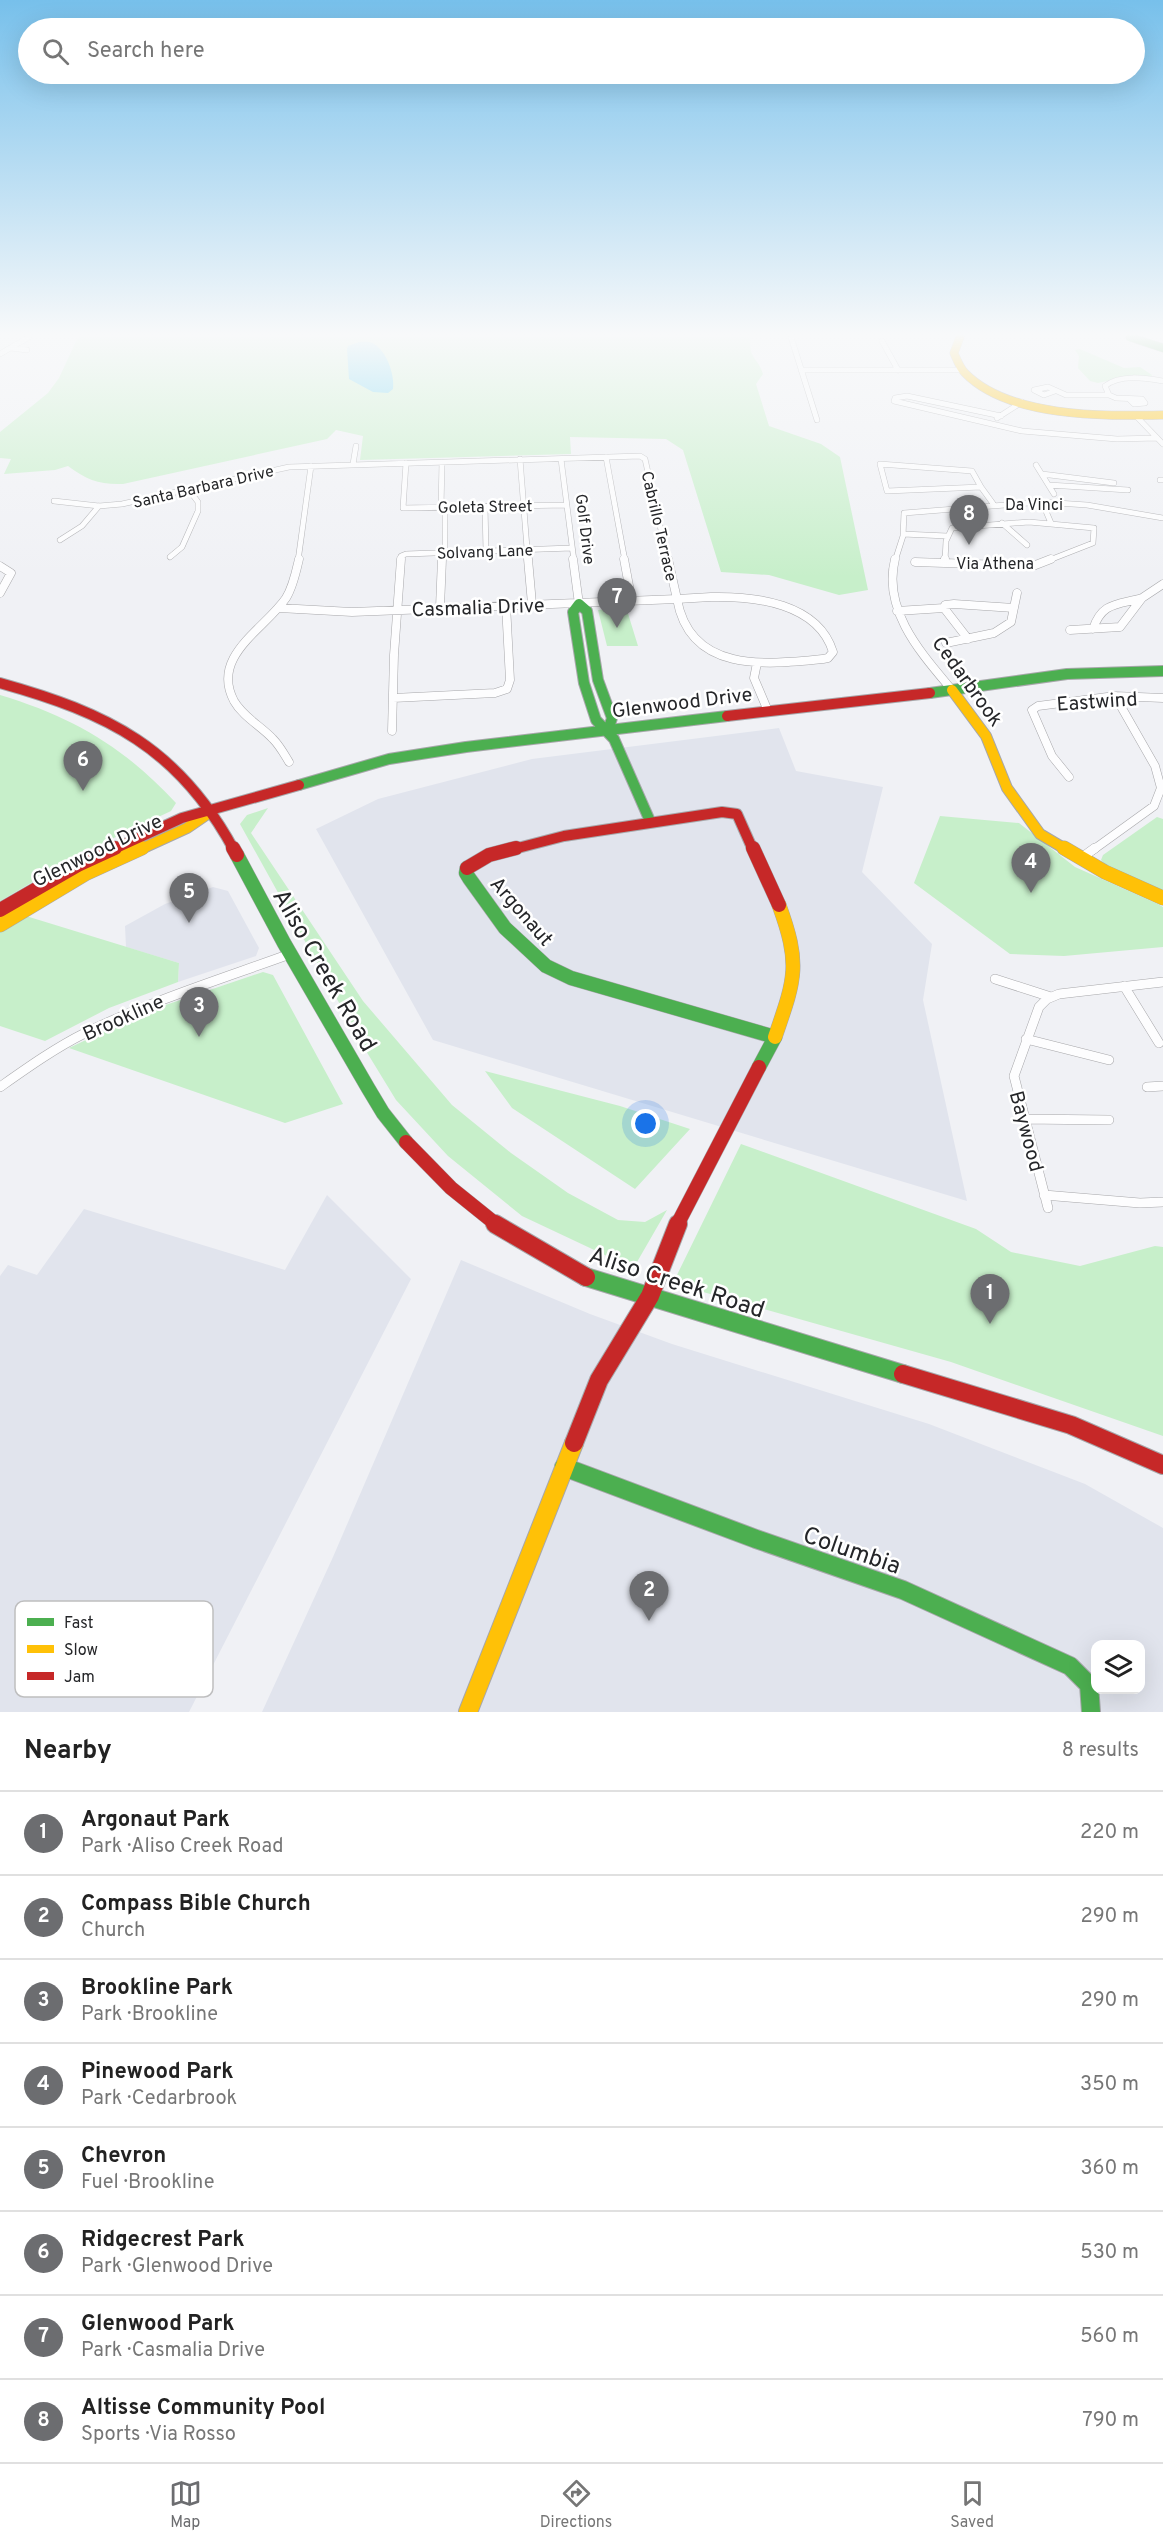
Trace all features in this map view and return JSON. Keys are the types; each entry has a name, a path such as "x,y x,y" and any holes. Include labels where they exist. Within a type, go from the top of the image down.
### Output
{"street":[{"path":"966,417 1034,432 1117,439 1158,436"},
{"path":"991,422 999,417"},
{"path":"1134,417 1137,417 1158,436 1163,444"},
{"path":"353,464 356,446"},
{"name":"Santa Barbara Drive","path":"54,501 99,506 142,501 268,470 311,466 640,456"},
{"name":"Cabrillo Terrace","path":"640,456 645,459 677,600 685,627 702,646 729,657 758,663 779,664 823,660 832,655 832,648 823,632 808,618 794,611 758,599 727,596 677,600"},
{"path":"606,457 632,602"},
{"path":"520,459 532,604"},
{"name":"Golf Drive","path":"561,459 579,604 573,612 584,683 596,720 608,731"},
{"path":"440,608 443,552 442,462"},
{"name":"Goleta Street","path":"406,463 403,508 567,505"},
{"path":"981,487 888,491 880,464 972,471 994,505"},
{"path":"1036,465 1054,494"},
{"path":"289,762 276,742 236,704 231,693 229,679 235,654 279,608 288,595 295,574 311,466"},
{"path":"1042,474 1128,490"},
{"path":"1110,474 1115,486"},
{"path":"1049,485 1086,488 1115,486"},
{"path":"1086,488 1087,505"},
{"path":"170,557 182,547 198,511 198,502 189,489"},
{"path":"1042,502 1051,523"},
{"name":"Da Vinci","path":"904,513 1042,502 1087,505 1163,518"},
{"path":"60,540 76,533 99,506"},
{"path":"485,506 486,551"},
{"name":"Cedarbrook","path":"904,513 903,536 894,564 892,590 897,610 902,622 933,667 986,736 1007,788 1041,834 1080,859 1163,898"},
{"path":"1002,523 1026,545"},
{"path":"945,563 947,539 952,528 1002,523 1051,523 1094,528"},
{"name":"Via Athena","path":"915,562 1033,566 1093,543 1094,528"},
{"path":"903,536 947,539"},
{"name":"Solvang Lane","path":"397,609 400,558 406,554 572,548"},
{"path":"0,567 11,573 0,592"},
{"path":"1093,629 1098,614 1103,609 1142,598 1163,584"},
{"path":"946,643 994,633 1011,622 1017,593"},
{"path":"1070,630 1120,627 1142,598"},
{"name":"Casmalia Drive","path":"279,608 314,612 677,600"},
{"path":"897,610 944,608 945,605 954,604 1014,608"},
{"path":"393,698 495,693 507,689 510,680 506,605"},
{"path":"944,608 968,639"},
{"path":"392,731 397,609"},
{"path":"758,663 754,673 755,682 768,711"},
{"name":"Glenwood Drive","path":"0,910 78,865 182,818 389,759 466,747 952,690 1067,674 1163,671"},
{"name":"Aliso Creek Road","path":"0,683 92,717 152,748 194,788 212,811 290,954 332,1021 370,1093 392,1125 441,1178 519,1240 587,1277 1071,1425 1163,1465"},
{"path":"1080,859 1154,806 1161,788 1155,766 1115,696"},
{"name":"Eastwind","path":"1069,777 1052,756 1032,710 1038,706 1115,696 1163,698"},
{"path":"608,731 614,739 650,821"},
{"name":"Glenwood Drive","path":"0,925 85,874 187,828 212,811"},
{"name":"Argonaut","path":"650,1296 675,1229 775,1037 794,979 796,955 786,921 739,817 733,813 722,812 650,821 574,833 531,843 479,860 468,866 466,873 505,928 546,966 571,978 775,1037"},
{"name":"Brookline","path":"0,1087 43,1057 122,1016 290,954"},
{"path":"995,979 1051,997 1059,994 1163,982"},
{"path":"1124,986 1159,1043"},
{"name":"Baywood","path":"1048,1208 1023,1119 1014,1076 1039,1007 1051,997"},
{"path":"1026,1039 1109,1060"},
{"path":"1146,1087 1163,1086"},
{"path":"1023,1119 1109,1120"},
{"path":"1044,1195 1140,1203 1163,1202"},
{"path":"468,1712 599,1380 650,1296"},
{"name":"Columbia","path":"564,1467 756,1539 903,1590 1070,1666 1089,1685 1091,1712"}],"shaded area":[{"path":"779,728 796,771 883,787 862,872 932,944 923,1000 967,1201 433,1040 316,829 378,799 532,759"},
{"path":"213,887 228,891 259,948 256,956 178,982 179,963 126,947 125,926 165,904"},
{"path":"327,1195 411,1279 213,1665 213,1601 15,1601 15,1697 197,1697 189,1712 0,1712 0,1276 8,1265 37,1275 84,1209 285,1270"},
{"path":"461,1260 590,1314 672,1344 929,1424 1085,1484 1163,1528 1163,1712 262,1712 333,1557"}],"green space":[{"path":"19,417 766,417 769,426 821,444 840,457 868,590 839,595 769,575 721,572 683,450 666,439 570,437 571,454 360,460 363,436 336,430 327,439 123,484 107,484 81,475 68,466 55,470 4,474 11,459 0,458 0,432"},
{"path":"626,607 638,646 607,646 598,610"},
{"path":"0,695 51,713 96,736 117,750 157,783 176,803 171,811 84,852 0,901"},
{"path":"268,808 251,833 363,1001 452,1105 511,1153 568,1193 618,1220 645,1222 667,1210 637,1262 624,1264 522,1216 448,1156 396,1100 363,1046 240,824 247,815"},
{"path":"940,816 1019,823 1075,867 1158,904 1163,907 1163,947 1064,956 1010,954 914,883"},
{"path":"1157,817 1163,819 1163,890 1121,874 1101,860 1103,855"},
{"path":"26,916 179,963 178,982 109,1008 45,1041 0,1026 0,932"},
{"path":"263,972 273,975 343,1104 285,1123 69,1048 145,1012"},
{"path":"485,1071 620,1106 690,1129 635,1189 512,1108"},
{"path":"741,1144 976,1229 1011,1252 1080,1266 1155,1246 1163,1247 1163,1436 951,1362 682,1286 676,1277"}],"traffic: fast":[{"path":"608,731 612,718 598,680 587,611 579,604 573,612 584,683 596,720 614,739 650,821"},
{"path":"930,693 1067,674 1163,671"},
{"path":"299,785 389,759 466,747 727,716"},
{"path":"237,855 284,943 368,1088 383,1113 406,1142"},
{"path":"467,868 466,873 469,878 505,928 546,966 571,978 775,1037 759,1067"},
{"path":"586,1277 903,1374"},
{"path":"564,1467 756,1539 903,1590 1070,1666 1089,1685 1091,1712"}],"traffic: slow":[{"path":"952,690 986,736 1007,788 1040,834 1105,872 1163,898"},
{"path":"0,925 85,874 187,828 206,815"},
{"path":"775,1037 788,1000 794,972 792,944 779,905"},
{"path":"468,1712 574,1443"}],"traffic: jam":[{"path":"0,683 27,690 80,710 106,722 154,751 195,789 218,821 237,855"},
{"path":"727,716 930,693"},
{"path":"0,910 78,865 182,818 299,785"},
{"path":"467,868 489,855 564,836 722,812 737,814 779,905"},
{"path":"574,1443 599,1380 650,1296 675,1229 759,1067"},
{"path":"406,1142 451,1188 502,1229 586,1277"},
{"path":"903,1374 1071,1425 1163,1465"}],"place":[{"name":"Altisse Community Pool","path":"969,545"},
{"name":"Glenwood Park","path":"617,628"},
{"name":"Ridgecrest Park","path":"83,791"},
{"name":"Pinewood Park","path":"1031,893"},
{"name":"Chevron","path":"189,923"},
{"name":"Brookline Park","path":"199,1037"},
{"name":"Argonaut Park","path":"990,1324"},
{"name":"Compass Bible Church","path":"649,1621"}]}
